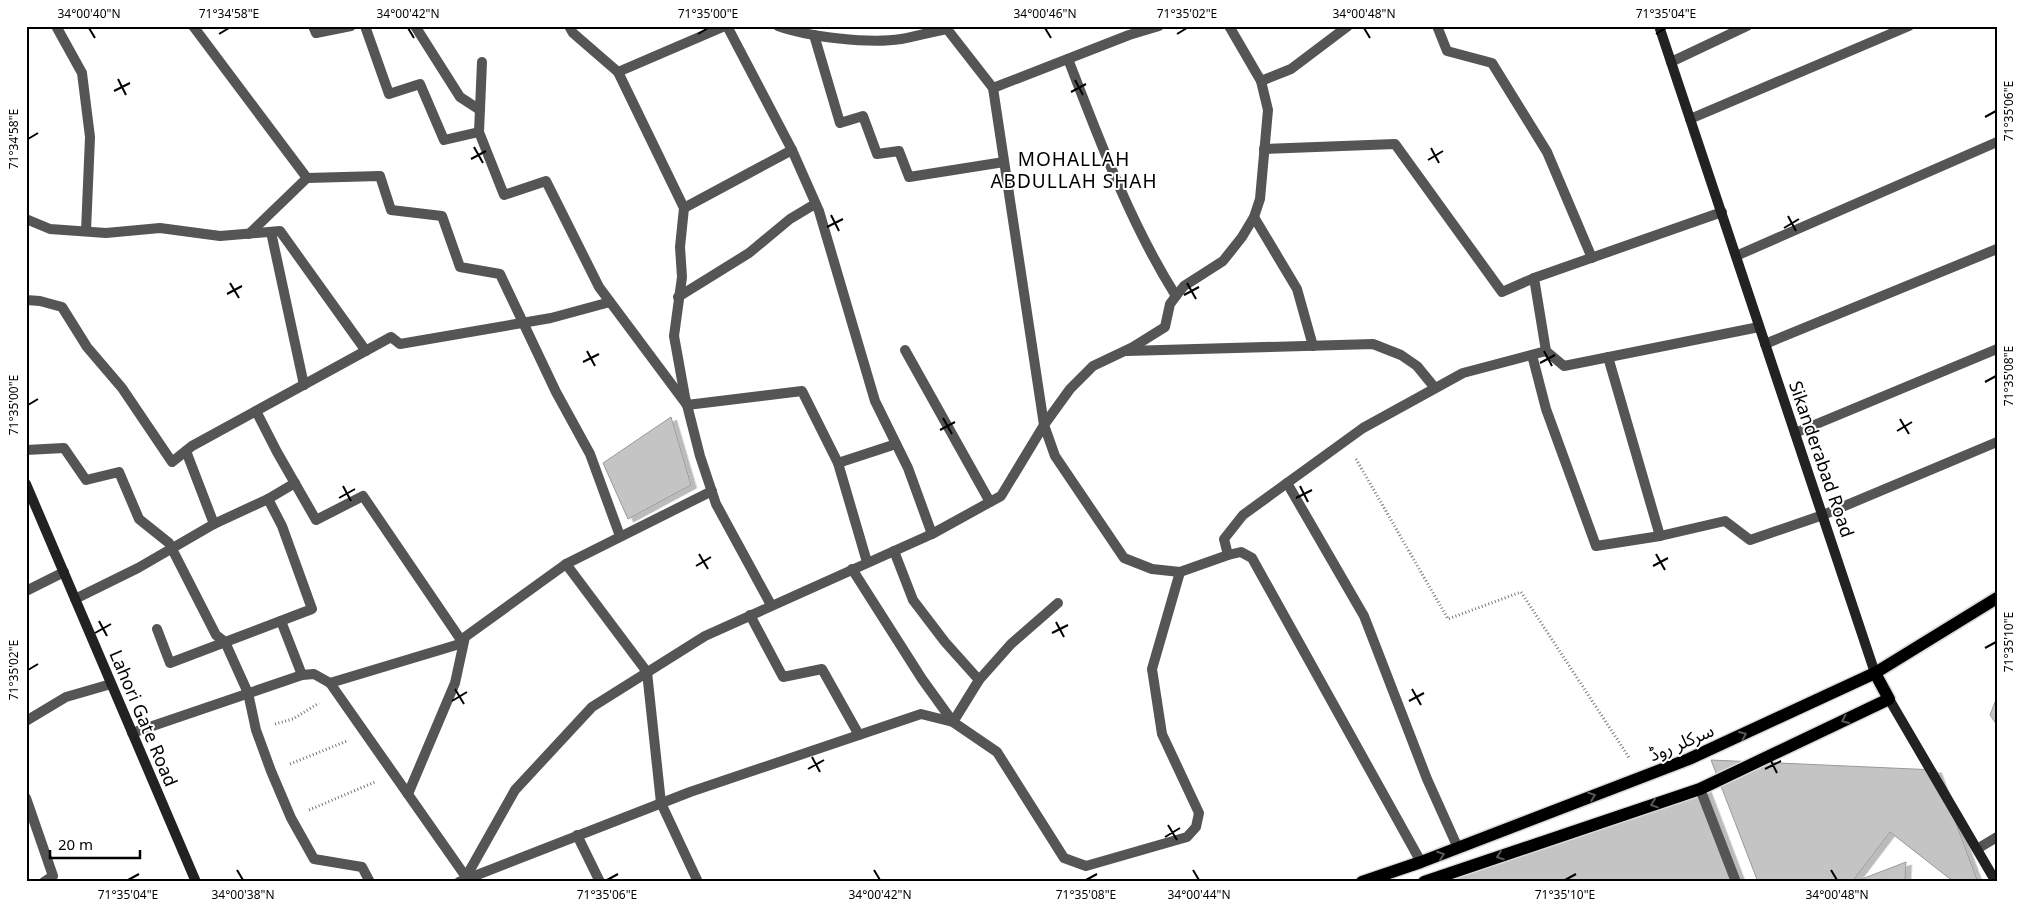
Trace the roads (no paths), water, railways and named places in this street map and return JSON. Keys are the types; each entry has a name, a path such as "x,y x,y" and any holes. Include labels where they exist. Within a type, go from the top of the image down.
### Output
{"main road":[{"name":"سرکلر روڈ","path":"1362,882 1421,862 1689,759 1875,673 1997,598"},
{"name":"Sikanderabad Road","path":"1875,673 1890,699"},
{"path":"1424,882 1700,788 1890,699"}],"street":[{"path":"56,26 82,73 90,137 86,232"},
{"path":"193,26 307,178"},
{"path":"313,26 316,33 351,26"},
{"path":"365,26 389,94 420,84 444,140 479,132"},
{"path":"415,26 460,98 480,110"},
{"path":"569,26 573,33 618,72 684,208 680,247 682,277 674,336 687,405 700,456 716,504 771,605"},
{"path":"618,72 726,26 792,150 815,204 875,401 908,468 932,534"},
{"path":"778,26 798,33 814,35 899,39 947,28 993,88 1044,425 1055,456 1124,558 1152,569 1180,572 1241,552 1252,558 1421,862"},
{"path":"993,88 1129,35 1159,26"},
{"path":"463,880 516,790 592,707 705,636 932,534 1002,496 1044,425 1070,388 1093,366 1124,351 1165,327 1170,304 1184,286 1223,261 1242,238 1254,217 1260,199 1268,110 1261,81 1229,26"},
{"path":"1437,26 1448,51 1492,63 1547,152 1592,258"},
{"name":"Sikanderabad Road","path":"1659,26 1875,673"},
{"path":"1671,62 1747,26"},
{"path":"1690,119 1909,26"},
{"path":"1261,81 1291,69 1347,27"},
{"path":"814,35 840,123 863,116 877,154 899,151 909,177 1004,162"},
{"path":"1068,59 1103,149 1157,266 1176,296"},
{"path":"482,62 479,132 504,195 546,181 599,287 687,405"},
{"path":"1736,256 1997,142"},
{"path":"1264,149 1395,144 1502,292 1534,278 1722,212"},
{"path":"684,208 792,150"},
{"path":"249,234 307,178 380,176 392,210 442,216 460,267 500,274 556,392 590,454 620,536"},
{"path":"678,297 749,253 790,219 815,204"},
{"path":"1254,217 1297,289 1313,346"},
{"path":"26,219 50,229 106,233 160,228 220,236 280,231 366,351"},
{"path":"271,232 304,385"},
{"path":"1765,344 1997,249"},
{"path":"1534,278 1546,351 1564,366 1759,327"},
{"path":"26,300 40,301 62,307 87,347 122,388 172,462 186,451 256,411 391,337 400,344 550,318 610,302"},
{"path":"1124,351 1373,344 1400,355 1417,366 1435,388"},
{"path":"1795,434 1997,349"},
{"path":"905,350 990,502"},
{"path":"1228,555 1224,540 1243,515 1363,428 1463,373 1546,351"},
{"path":"1532,355 1546,409 1596,546 1660,536 1725,520 1750,540 1823,515 1997,442"},
{"path":"1608,357 1660,536"},
{"path":"687,405 802,391 838,463 867,562"},
{"path":"256,411 316,520 363,496 464,644"},
{"path":"838,463 896,444"},
{"path":"26,450 64,448 86,480 119,472 139,519 169,544 216,635 225,642 248,693 256,730 271,771 291,818 314,859 362,867 370,882"},
{"path":"186,451 214,524"},
{"path":"75,599 138,568 214,524 268,499 295,483"},
{"path":"1287,483 1364,616 1428,779 1458,848"},
{"name":"Lahori Gate Road","path":"26,484 196,882"},
{"path":"408,794 455,683 465,637 566,564 712,491"},
{"path":"157,630 170,664 312,609 282,526 268,499"},
{"path":"894,551 914,600 945,642 979,680"},
{"path":"566,564 647,672 661,803 698,882"},
{"path":"852,569 912,664 953,722"},
{"path":"26,591 64,572"},
{"path":"463,880 661,803 921,714 953,722 997,752 1064,858 1086,866 1187,837 1196,827 1199,813 1162,734 1152,669 1180,572"},
{"path":"953,722 979,680 1011,644 1058,603"},
{"path":"750,615 783,677 822,669 859,735"},
{"path":"281,621 302,674"},
{"path":"333,686 464,644"},
{"path":"132,733 302,674 314,674 333,686 408,794 463,880"},
{"path":"26,721 66,696 111,684"},
{"name":"Sikanderabad Road","path":"1890,699 1996,882"},
{"path":"1700,788 1736,882"},
{"path":"26,798 53,876 44,882"},
{"path":"577,835 600,882"},
{"path":"1977,849 1997,837"}],"district":[{"name":"MOHALLAH ABDULLAH SHAH","path":"1074,170"}]}
